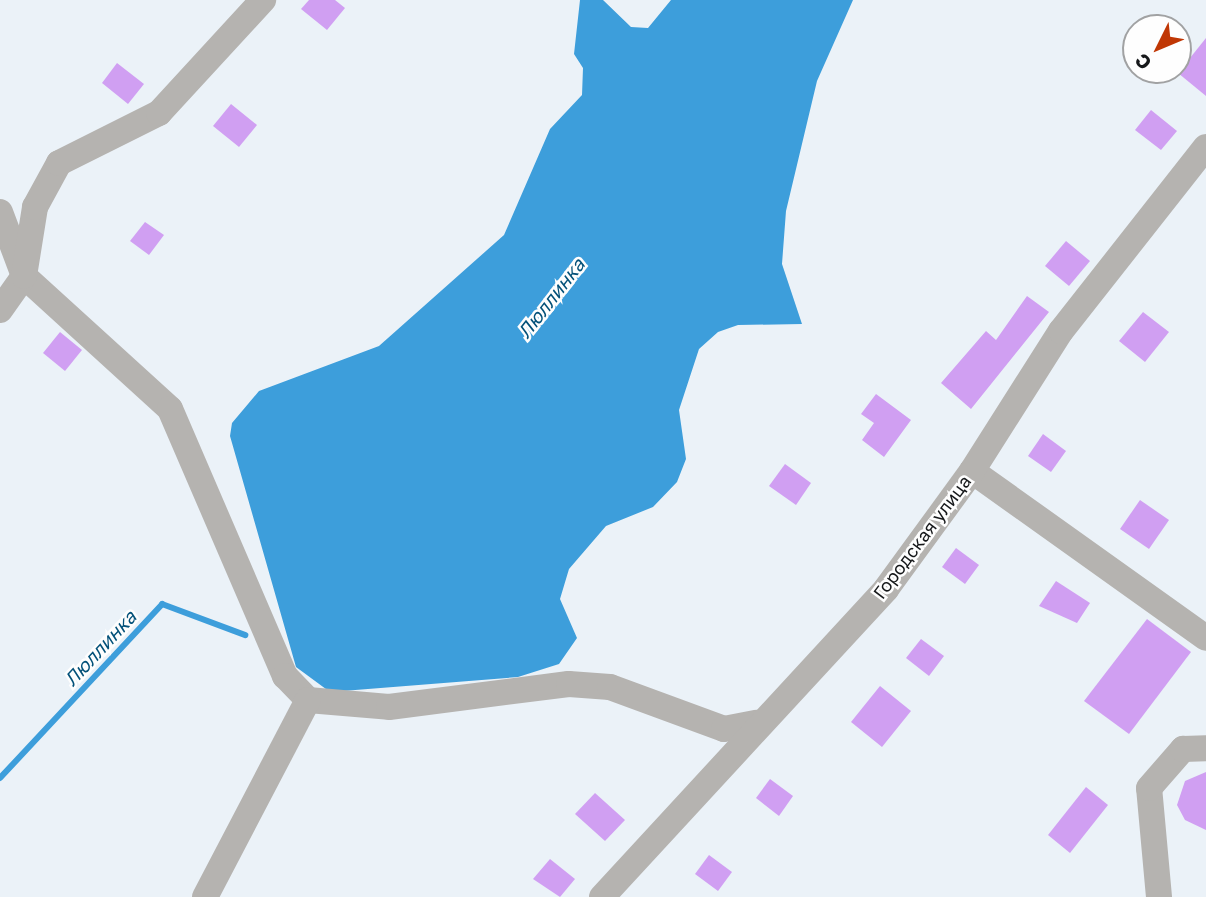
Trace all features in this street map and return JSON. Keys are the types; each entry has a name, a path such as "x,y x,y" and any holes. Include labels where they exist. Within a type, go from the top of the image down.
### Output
{"street":[{"path":"0,310 24,276 35,207 59,163 159,113 263,0"},
{"name":"Городская улица","path":"602,897 757,723 886,589 972,471 1061,331 1206,147"},
{"path":"0,212 24,276 170,409 285,676 308,700 389,706 569,684 610,687 724,729 757,723"},
{"path":"972,471 1206,638"},
{"path":"205,897 308,700"},
{"path":"1159,897 1149,788 1183,749 1206,748"}],"water":[{"path":"580,0 603,0 631,27 648,28 671,0 853,0 817,81 786,211 782,264 802,324 738,325 718,332 699,349 679,410 686,459 677,482 653,507 606,526 569,569 560,599 577,638 559,664 518,677 330,692 296,667 230,436 232,423 259,391 379,346 504,235 550,129 582,95 583,68 574,54"}],"building":[{"path":"309,0 335,0 345,8 327,30 301,9"},
{"path":"1206,38 1206,96 1191,84 1192,56"},
{"path":"117,63 144,84 128,104 102,83"},
{"path":"231,104 257,125 239,147 213,126"},
{"path":"1151,110 1177,131 1161,150 1135,130"},
{"path":"145,222 164,235 149,255 130,241"},
{"path":"1066,241 1090,261 1069,286 1045,266"},
{"path":"1027,296 1049,312 971,409 941,383 986,331 996,340"},
{"path":"1143,312 1169,332 1145,362 1119,341"},
{"path":"60,332 82,350 65,371 43,353"},
{"path":"876,394 911,420 884,457 862,440 874,423 861,414"},
{"path":"1043,434 1066,451 1051,472 1028,456"},
{"path":"785,464 811,483 796,505 769,486"},
{"path":"1140,500 1169,520 1149,549 1120,529"},
{"path":"956,548 979,565 965,584 942,567"},
{"path":"1056,581 1090,603 1077,623 1039,606"},
{"path":"1147,619 1191,652 1129,734 1084,701"},
{"path":"921,639 944,656 929,676 906,658"},
{"path":"880,686 911,711 882,747 851,722"},
{"path":"1206,772 1206,830 1185,820 1177,805 1185,781"},
{"path":"770,779 793,796 779,816 756,798"},
{"path":"1086,787 1108,805 1070,853 1048,835"},
{"path":"595,793 625,820 605,841 575,814"},
{"path":"709,855 732,872 718,891 695,874"},
{"path":"550,859 575,879 560,897 533,879"}],"waterway":[{"name":"Люллинка","path":"0,778 162,604 245,635"}]}
